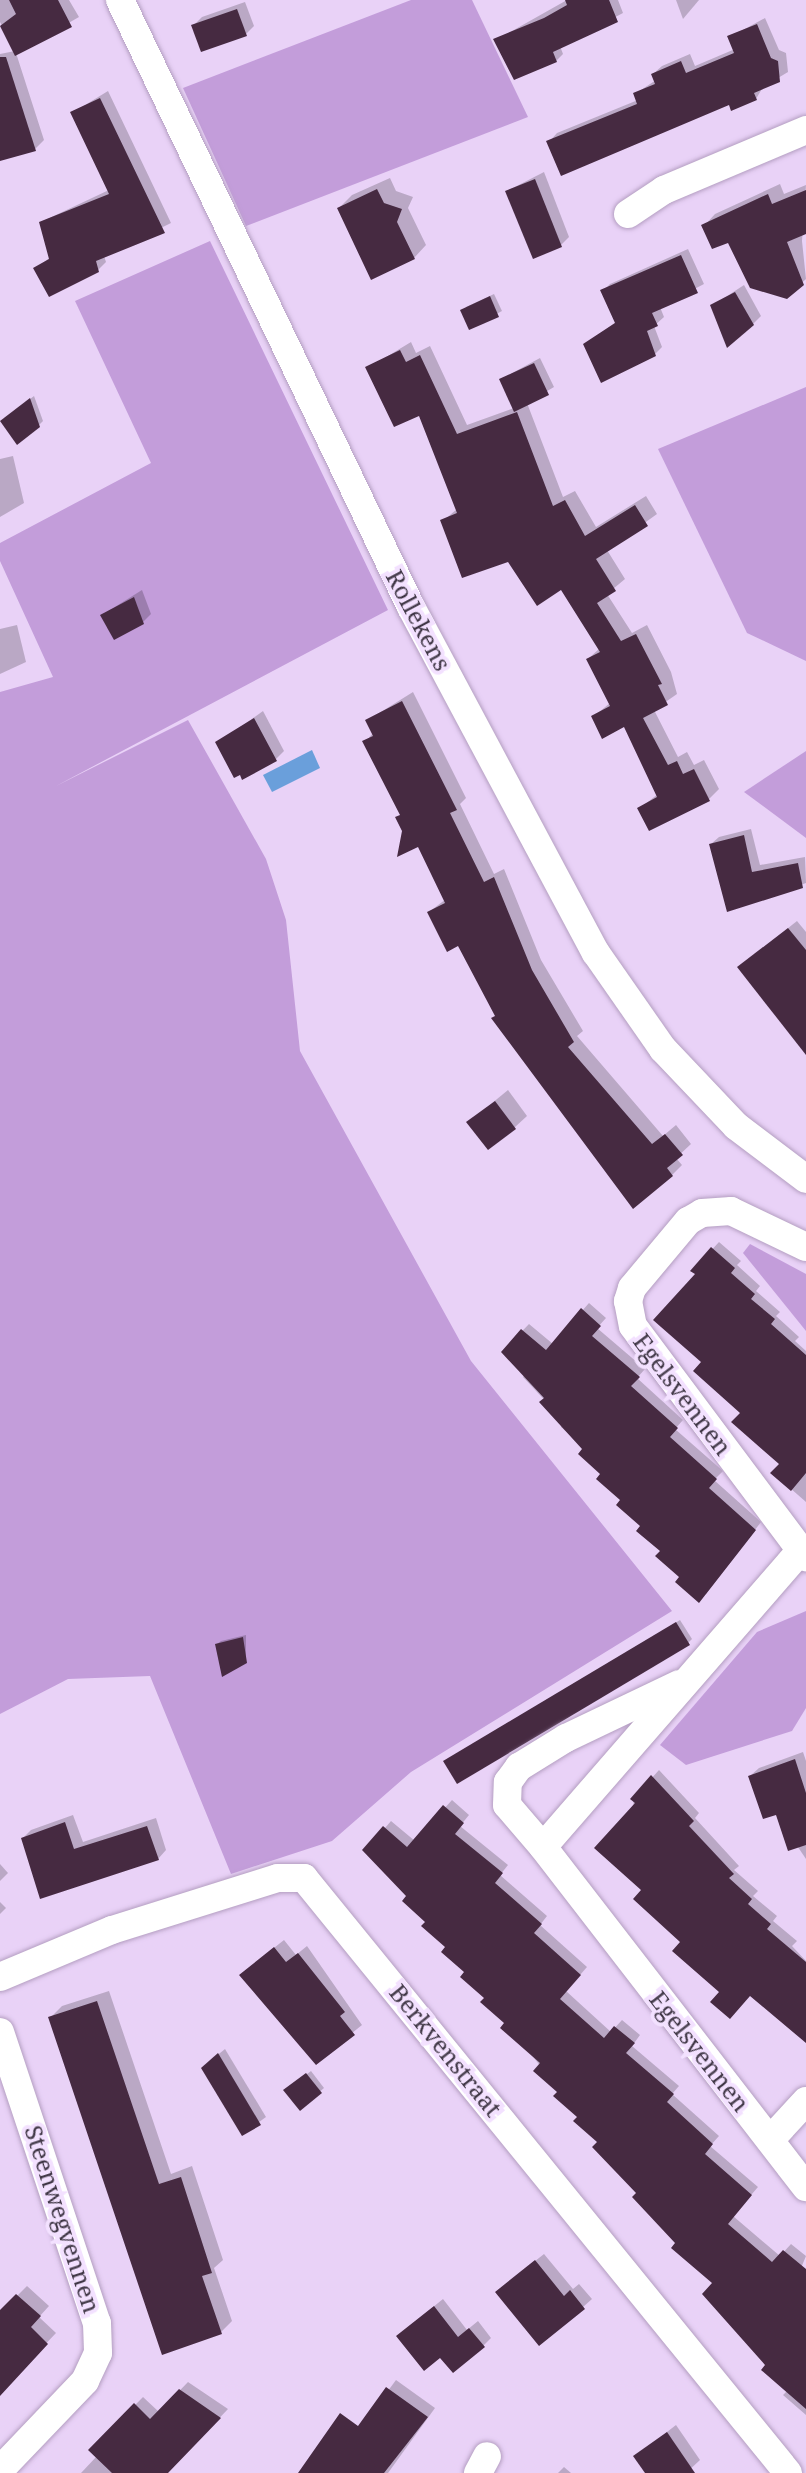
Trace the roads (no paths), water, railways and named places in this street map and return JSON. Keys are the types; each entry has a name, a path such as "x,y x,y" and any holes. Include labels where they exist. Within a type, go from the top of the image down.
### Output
{"street":[{"name":"Rollekens","path":"120,0 411,607 596,953 663,1049 736,1126 806,1179"},
{"path":"628,214 664,190 806,130"},
{"name":"Egelsvennen","path":"543,1847 803,1554 633,1326 628,1301 632,1288 679,1233 702,1213 731,1211 806,1247"},
{"name":"Egelsvennen","path":"691,1679 566,1738 519,1767 508,1782 507,1805 543,1847 806,2187"},
{"name":"Berkvenstraat","path":"0,1977 112,1930 278,1878 304,1878 788,2473"},
{"name":"Steenwegvennen","path":"0,2032 97,2323 98,2353 85,2381 0,2470"},
{"path":"770,2140 806,2101"}],"water":[{"path":"312,750 320,768 272,792 263,775"}]}
